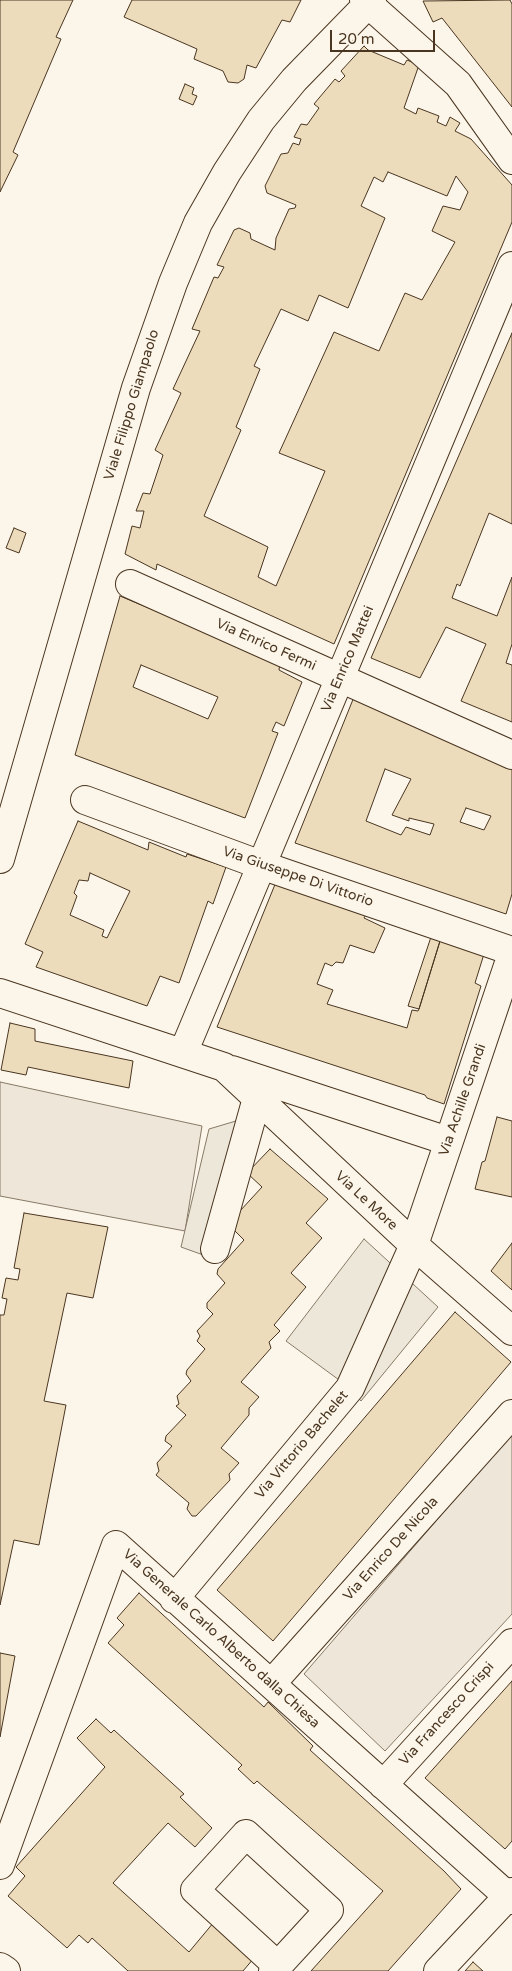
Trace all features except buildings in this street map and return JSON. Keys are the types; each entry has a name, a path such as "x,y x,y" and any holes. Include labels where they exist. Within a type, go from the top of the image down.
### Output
{"street":[{"path":"368,1 458,84 512,160"},
{"name":"Viale Filippo Giampaolo","path":"0,859 136,388 170,292 195,232 227,172 262,120 294,80 368,1"},
{"name":"Via Enrico Mattei","path":"183,1053 512,266"},
{"name":"Via Enrico Fermi","path":"130,584 512,755"},
{"name":"Via Giuseppe Di Vittorio","path":"85,800 261,865 512,953"},
{"name":"Via Achille Grandi","path":"414,1245 512,953"},
{"name":"Via Le More","path":"0,993 448,1141"},
{"name":"Via Le More","path":"224,1067 414,1245 512,1331"},
{"path":"215,1249 257,1098"},
{"name":"Via Vittorio Bachelet","path":"174,1599 350,1388 414,1245"},
{"name":"Via Enrico De Nicola","path":"271,1684 512,1414"},
{"name":"Via Generale Carlo Alberto dalla Chiesa","path":"0,1865 116,1545 383,1785 511,1896"},
{"name":"Via Francesco Crispi","path":"383,1785 512,1643"},
{"path":"246,1834 329,1910 276,1968 195,1890 246,1834"},
{"path":"438,1971 511,1896"},
{"path":"0,1967 6,1971"}],"shaded area":[{"path":"0,1082 202,1126 185,1231 0,1196"},
{"path":"236,1121 255,1135 220,1261 181,1247 209,1129"},
{"path":"364,1239 438,1307 361,1401 350,1388 286,1341"},
{"path":"512,1433 512,1614 385,1751 304,1674"}]}
